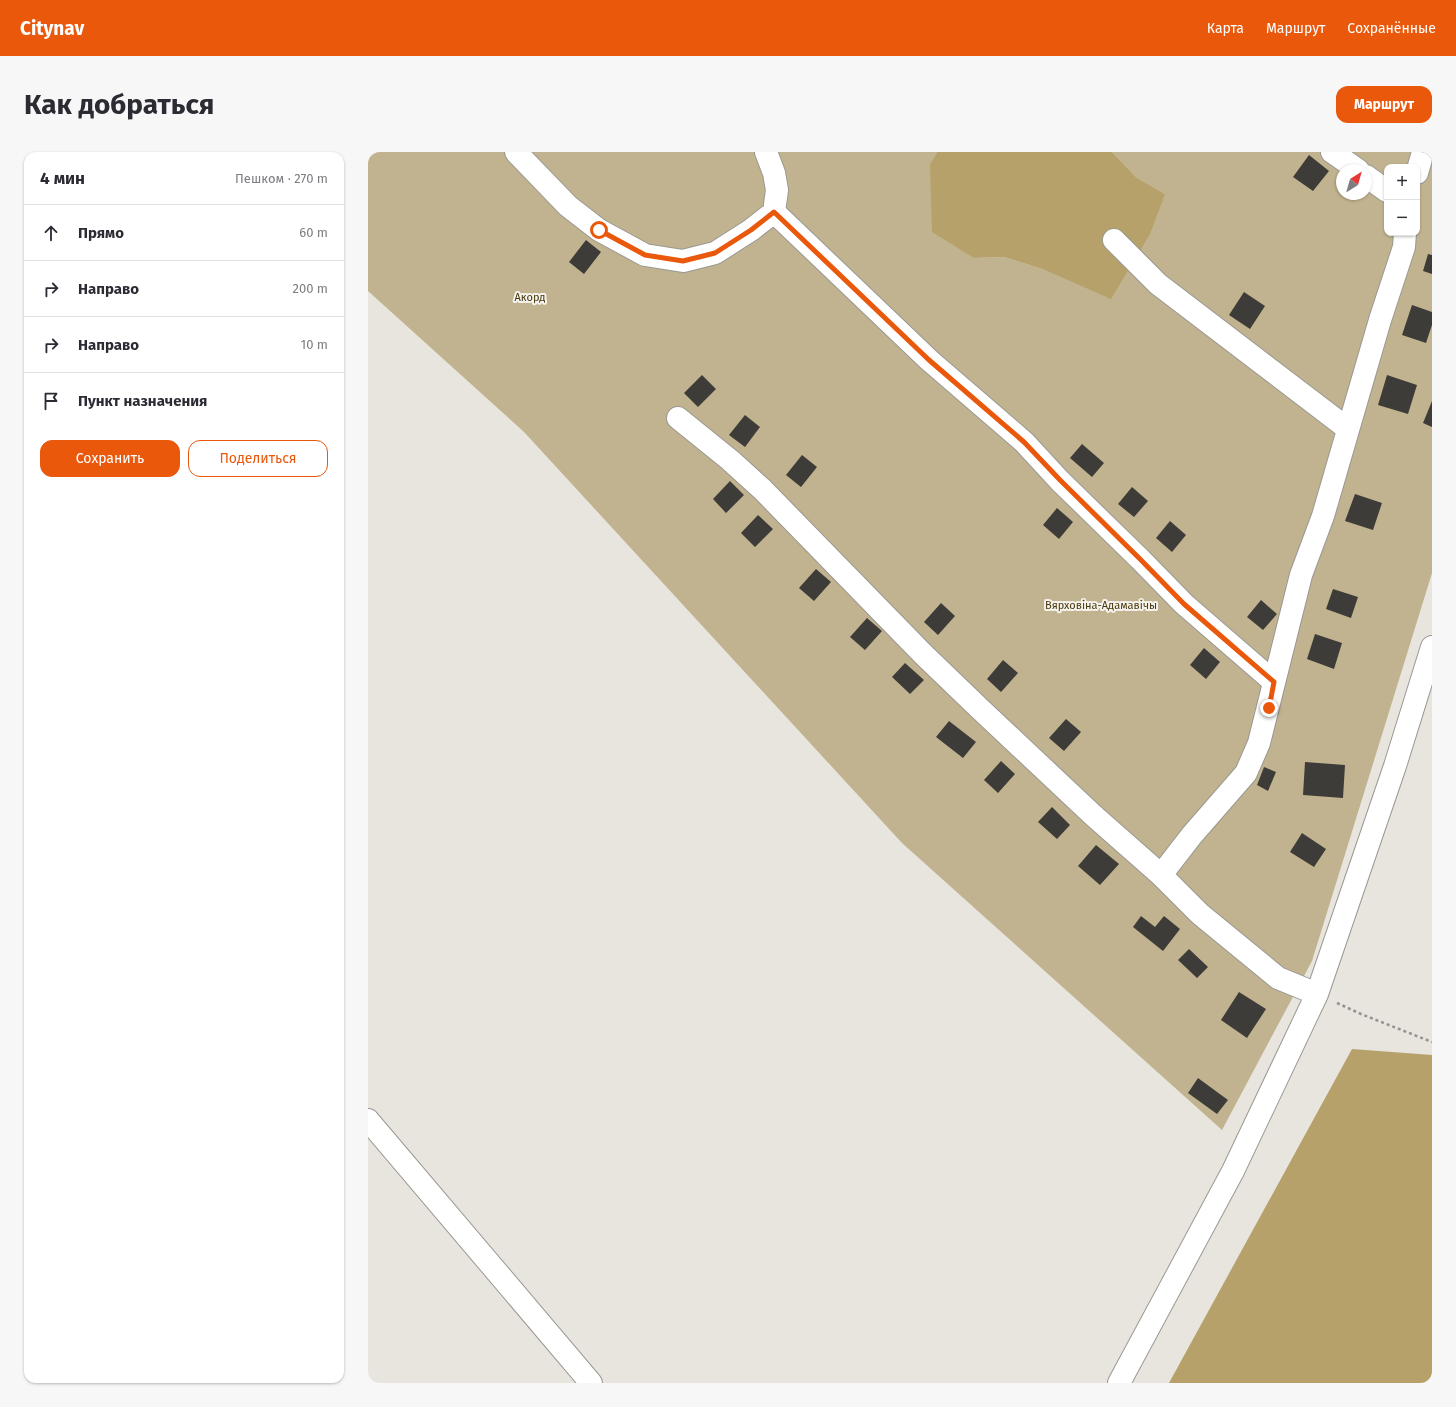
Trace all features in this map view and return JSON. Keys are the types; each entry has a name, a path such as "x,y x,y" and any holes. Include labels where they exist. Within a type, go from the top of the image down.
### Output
{"street":[{"path":"516,152 568,206 599,230 645,255 683,261 715,253 751,230 774,212 777,190 774,173 766,152"},
{"path":"1332,152 1349,164"},
{"path":"1420,164 1423,152"},
{"path":"1372,180 1384,189"},
{"path":"774,212 929,360 1024,442 1184,604 1274,682"},
{"path":"1161,875 1192,835 1246,774 1260,743 1301,575 1323,516 1380,320 1404,248 1405,236"},
{"path":"1114,240 1158,284 1348,429"},
{"path":"678,418 713,445 762,488 923,654 1055,780 1161,875 1200,914 1278,978 1316,994"},
{"path":"1119,1383 1233,1171 1316,994 1390,780 1432,647"},
{"path":"368,1120 591,1383"}],"path":[{"path":"1316,994 1361,1014 1432,1042"}],"green space":[{"name":"Вярховіна-Адамавічы","path":"368,152 937,152 930,164 974,258 1004,257 1045,270 1165,194 1136,177 1112,152 1432,152 1432,573 1312,961 1222,1130 902,843 524,432 368,291"}],"shaded area":[{"path":"937,152 1112,152 1136,177 1165,194 1150,234 1111,299 1045,270 1004,257 974,258 932,232 930,164"},
{"path":"1352,1049 1432,1055 1432,1383 1169,1383"}],"building":[{"path":"1309,155 1329,171 1313,191 1293,177"},
{"path":"586,240 601,252 584,274 569,262"},
{"path":"1428,254 1432,255 1432,274 1423,271"},
{"path":"1244,292 1265,306 1250,329 1229,315"},
{"path":"1412,305 1432,312 1432,325 1426,343 1402,335"},
{"path":"702,375 716,389 698,407 684,393"},
{"path":"1387,375 1417,385 1408,414 1378,405"},
{"path":"1432,401 1432,427 1423,423"},
{"path":"745,415 760,427 745,447 729,435"},
{"path":"1082,444 1104,463 1092,477 1070,458"},
{"path":"802,455 817,467 801,487 786,475"},
{"path":"730,481 744,495 726,513 713,499"},
{"path":"1132,487 1148,501 1134,517 1118,504"},
{"path":"1355,494 1382,503 1373,530 1345,521"},
{"path":"1057,508 1073,522 1059,539 1043,525"},
{"path":"758,515 773,529 755,547 741,533"},
{"path":"1170,521 1186,535 1172,552 1156,538"},
{"path":"816,569 831,582 814,601 799,588"},
{"path":"1333,589 1358,597 1351,618 1326,609"},
{"path":"1261,600 1277,614 1263,630 1247,617"},
{"path":"941,603 955,616 938,635 924,622"},
{"path":"867,618 882,631 865,650 850,637"},
{"path":"1315,634 1342,643 1334,669 1307,659"},
{"path":"1204,648 1220,662 1206,679 1190,665"},
{"path":"1003,660 1018,673 1001,692 987,679"},
{"path":"905,663 924,680 910,694 892,677"},
{"path":"1066,719 1081,732 1064,751 1049,738"},
{"path":"949,721 976,742 963,758 936,737"},
{"path":"1001,761 1015,774 998,793 984,780"},
{"path":"1305,762 1345,765 1343,798 1303,795"},
{"path":"1264,767 1276,772 1268,791 1257,785"},
{"path":"1052,807 1070,825 1057,839 1038,822"},
{"path":"1302,833 1326,849 1314,867 1290,852"},
{"path":"1096,845 1119,864 1100,885 1078,866"},
{"path":"1141,916 1155,927 1164,916 1180,929 1163,951 1133,927"},
{"path":"1189,949 1208,967 1197,978 1178,960"},
{"path":"1239,992 1266,1009 1247,1038 1221,1020"},
{"path":"1198,1078 1228,1100 1217,1114 1188,1093"}],"route":[{"path":"599,230 645,255 683,261 715,253 751,230 774,212 791,226 929,360 1024,442 1184,604 1274,682 1269,708"}],"park label":[{"name":"Акорд","path":"530,297"}]}
